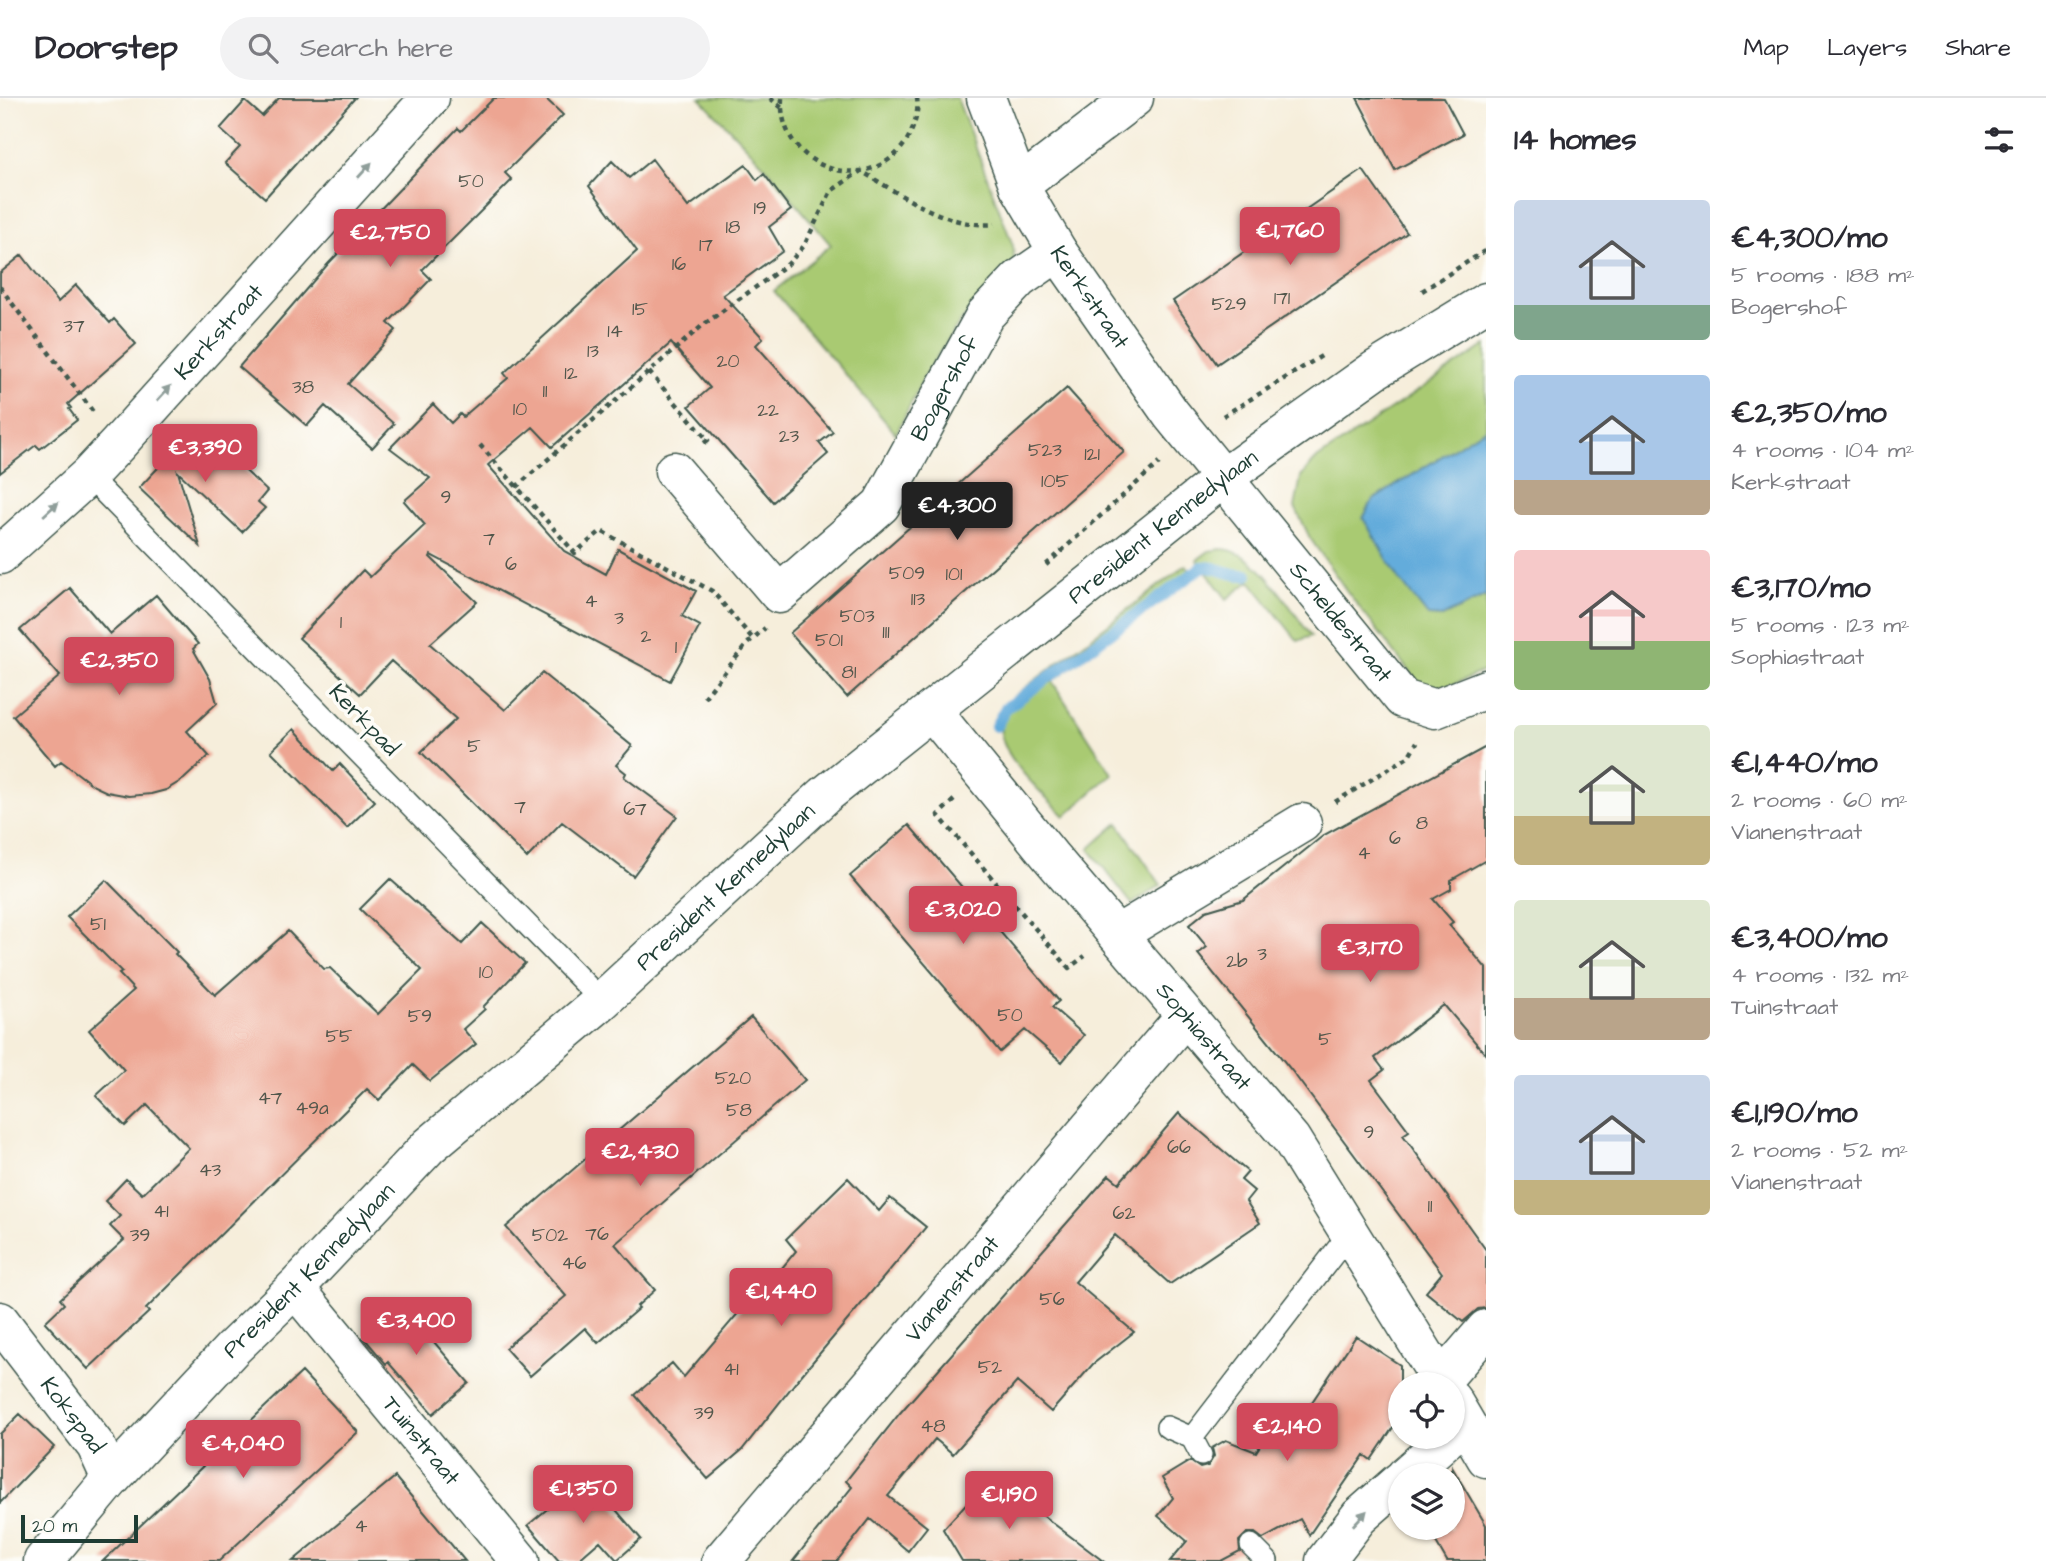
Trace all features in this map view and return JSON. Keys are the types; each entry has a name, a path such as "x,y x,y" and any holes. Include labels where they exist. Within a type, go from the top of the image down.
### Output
{"street":[{"name":"Kerkstraat","path":"0,555 88,476 430,98"},
{"name":"Kerkstraat","path":"986,98 1019,186 1058,252 1171,414 1223,478"},
{"path":"1019,186 1135,98"},
{"name":"Bogershof","path":"779,594 881,505 985,315 1019,279 1058,252"},
{"name":"President Kennedylaan","path":"43,1561 111,1479 232,1349 295,1288 429,1146 602,1001 825,795 1223,478 1375,370 1486,302"},
{"path":"674,471 779,594"},
{"name":"Scheldestraat","path":"1223,478 1403,699 1435,709"},
{"path":"1435,709 1486,689"},
{"name":"Sophiastraat","path":"932,711 1050,856 1291,1139 1351,1235 1430,1372"},
{"path":"1118,934 1302,823"},
{"name":"Vianenstraat","path":"721,1561 1185,1016"},
{"name":"Tuinstraat","path":"295,1288 520,1561"},
{"name":"Kokspad","path":"0,1321 96,1446 111,1479"},
{"path":"1465,1377 1486,1329"},
{"name":"Sophiastraat","path":"1465,1429 1486,1458"},
{"path":"1325,1561 1359,1517 1388,1491"}],"lane":[{"name":"Kerkpad","path":"88,476 602,1001"},
{"path":"1167,1427 1197,1446 1339,1247 1351,1235"},
{"path":"1251,1545 1267,1561"}],"path":[{"path":"770,98 782,108"},
{"path":"782,98 787,130 799,149 817,163 838,171 861,171 928,209 964,222 988,225 1038,219"},
{"path":"516,487 703,325 788,264 804,246 831,191 861,171 883,163 901,149 913,129 917,98"},
{"path":"1417,294 1486,250"},
{"path":"0,287 118,444"},
{"path":"1218,419 1326,353"},
{"path":"649,372 708,440 674,471"},
{"path":"480,445 575,553 601,531 712,591 753,639"},
{"path":"704,698 753,639 777,618 779,594"},
{"path":"1302,823 1408,757 1435,709"},
{"path":"962,793 938,815 1069,968 1087,955"}],"green space":[{"path":"700,98 957,98 1013,246 1014,262 960,322 927,371 896,434 774,291 831,245 764,165"},
{"path":"1486,345 1486,428 1373,500 1442,617 1486,596 1486,670 1449,686 1422,688 1346,590 1310,538 1295,507 1301,477 1314,461"},
{"path":"1221,549 1247,559 1260,570 1311,636 1298,641 1250,581 1227,599 1197,560 1209,551"},
{"path":"1186,565 1195,576 1052,681 1112,774 1065,816 1027,778 1010,756 1001,734 1005,711 1012,698"},
{"path":"1118,823 1161,885 1132,904 1089,849"}],"water":[{"path":"1486,428 1486,596 1442,617 1428,616 1399,579 1363,518 1373,500"}],"building":[{"path":"279,98 355,98 265,198 225,163 240,147 220,129 245,101 262,116"},
{"path":"494,98 545,98 563,115 505,173 512,180 422,270 431,279 388,323 396,330 348,384 394,424 372,448 325,406 307,426 239,367 328,264 458,128 461,131"},
{"path":"1357,98 1444,98 1463,134 1395,170"},
{"path":"652,159 688,207 746,165 757,180 764,174 791,210 769,227 783,251 723,295 763,338 756,345 833,432 819,443 828,454 773,502 689,406 710,388 671,343 552,447 533,427 488,465 564,551 606,574 618,549 696,591 682,616 700,626 670,681 431,555 430,557 477,602 430,644 505,710 542,673 632,746 616,765 626,773 624,777 677,816 633,876 562,822 527,858 421,752 456,719 391,661 360,694 299,638 363,570 370,577 425,525 404,501 430,478 390,448 433,404 451,423 460,414 463,417 508,378 504,373 637,251 589,186 612,161 629,178"},
{"path":"1363,170 1407,233 1217,364 1173,301"},
{"path":"22,255 58,302 76,285 110,323 114,319 136,344 68,404 77,420 40,449 36,445 0,473 0,273"},
{"path":"1067,388 1124,452 847,697 790,633"},
{"path":"200,428 267,491 258,502 265,508 242,532 178,472 200,546 139,488 189,435 191,437"},
{"path":"70,588 110,634 156,595 198,644 193,649 210,679 217,703 187,731 209,756 184,779 166,790 129,796 107,792 94,786 61,761 55,766 13,716 60,676 20,630"},
{"path":"294,729 333,771 340,764 375,801 347,828 271,751"},
{"path":"1486,747 1486,860 1451,880 1451,889 1433,899 1453,922 1449,925 1486,968 1486,1055 1444,1005 1375,1058 1384,1070 1371,1080 1409,1131 1403,1135 1486,1250 1486,1308 1478,1309 1463,1322 1426,1292 1442,1273 1292,1071 1198,954 1207,947 1189,925 1206,911 1243,900 1324,835"},
{"path":"909,825 1059,1001 1052,1007 1084,1035 1062,1062 1025,1030 1000,1052 850,876"},
{"path":"390,879 462,944 482,923 525,963 483,1007 485,1009 463,1029 476,1044 430,1081 413,1065 379,1100 367,1089 146,1309 149,1312 88,1369 45,1322 64,1304 60,1299 124,1240 110,1226 120,1216 105,1201 126,1179 142,1194 189,1148 147,1105 125,1126 96,1096 124,1070 89,1030 134,990 119,974 122,972 67,917 106,880 215,995 288,931 324,969 330,968 378,1014 422,970 360,909"},
{"path":"751,1017 805,1080 615,1244 655,1290 637,1306 639,1308 598,1343 585,1328 530,1376 505,1348 566,1296 506,1227"},
{"path":"1179,1113 1248,1172 1241,1180 1254,1191 1246,1201 1260,1223 1170,1284 1115,1235 1075,1282 1134,1332 1093,1364 1051,1412 1017,1382 953,1454 935,1439 888,1496 927,1527 908,1551 870,1519 837,1561 793,1561 852,1487 846,1481 900,1413 1109,1175 1119,1183"},
{"path":"848,1178 879,1211 890,1198 926,1227 742,1450 708,1479 635,1395 672,1363 684,1377 751,1298 754,1302 796,1251 786,1239"},
{"path":"413,1309 422,1320 422,1328 469,1383 433,1414 365,1339 374,1332 373,1319 385,1310"},
{"path":"1356,1336 1400,1365 1400,1372 1388,1372 1388,1435 1371,1460 1364,1455 1309,1535 1300,1519 1263,1539 1255,1533 1247,1533 1239,1541 1240,1551 1221,1561 1170,1561 1187,1541 1158,1516 1173,1498 1162,1478 1190,1461 1200,1468 1208,1466 1214,1456 1212,1448 1226,1440 1256,1452 1272,1427 1288,1438"},
{"path":"302,1372 358,1432 219,1561 103,1561"},
{"path":"20,1414 54,1447 0,1503 0,1434"},
{"path":"587,1476 641,1539 617,1560 600,1541 577,1561 559,1561 528,1525"},
{"path":"991,1476 1103,1561 962,1561 943,1529"},
{"path":"395,1477 465,1561 293,1561"},
{"path":"1465,1489 1486,1525 1486,1561 1447,1561 1435,1540 1465,1540"}],"waterway":[{"path":"996,726 1006,708 1202,567 1247,575"}]}
